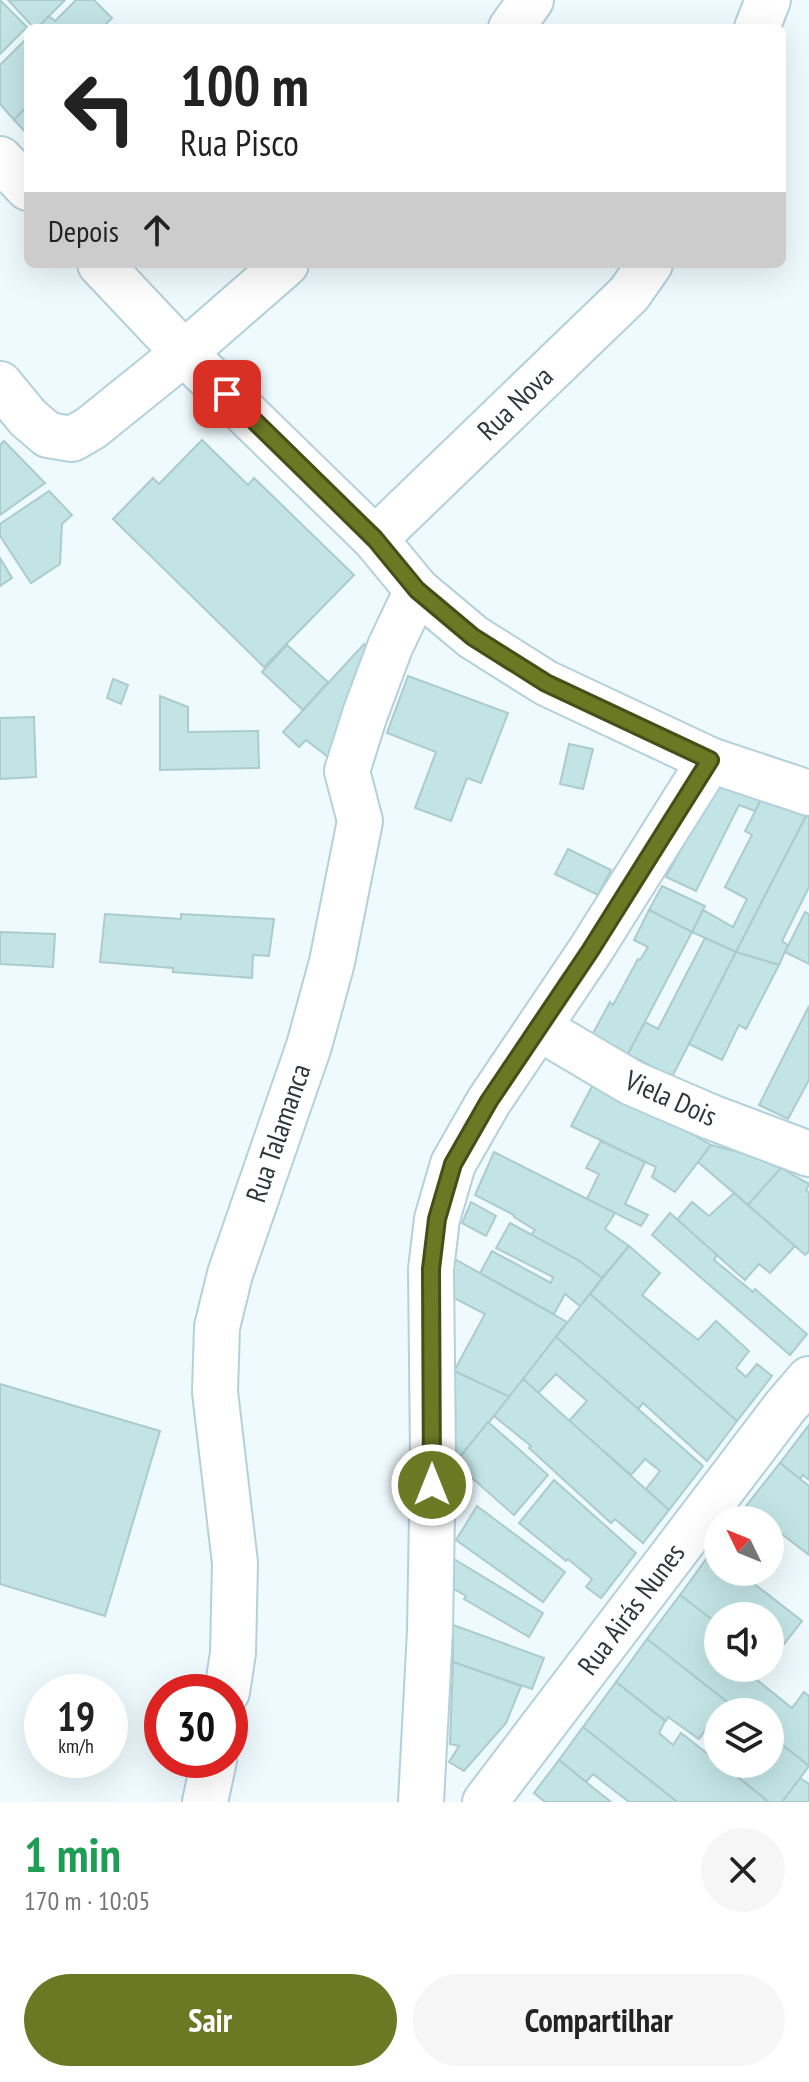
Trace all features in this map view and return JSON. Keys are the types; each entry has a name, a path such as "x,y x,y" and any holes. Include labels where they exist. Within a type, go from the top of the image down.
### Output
{"street":[{"path":"514,24 531,0"},
{"path":"759,24 768,0"},
{"path":"0,159 24,184"},
{"path":"104,268 184,353 375,539 417,590 473,637 546,683 710,760 809,793"},
{"path":"0,384 28,418 48,435 72,439 91,428 184,353 281,268"},
{"name":"Rua Nova","path":"375,539 629,294 647,268"},
{"name":"Rua Talamanca","path":"230,1674 235,1563 215,1392 217,1327 230,1274 309,1046 332,962 360,821 347,771 390,647 417,590"},
{"path":"421,1802 430,1631 433,1456 431,1269 437,1219 453,1164 489,1101 590,951 710,760"},
{"name":"Viela Dois","path":"539,1028 632,1083 809,1154"},
{"name":"Rua Airás Nunes","path":"485,1802 809,1379"},
{"path":"205,1802 210,1778"}],"building":[{"path":"0,0 24,24 24,30 0,54"},
{"path":"8,0 65,0 41,24 30,24"},
{"path":"76,0 94,0 112,18 106,24 41,24 49,16 55,21"},
{"path":"24,41 24,109 14,120 0,104 0,65"},
{"path":"24,109 24,131 14,120"},
{"path":"202,440 248,485 254,478 354,575 264,667 113,519 153,478 159,484"},
{"path":"4,441 45,483 0,515 0,445"},
{"path":"49,491 72,515 62,524 60,564 31,583 0,536 0,524"},
{"path":"0,558 12,578 0,586"},
{"path":"364,644 378,663 332,760 306,740 299,747 283,732"},
{"path":"287,645 328,682 303,710 262,672"},
{"path":"408,676 508,713 481,783 467,778 451,821 415,808 436,752 387,733"},
{"path":"113,679 128,685 121,704 107,698"},
{"path":"160,696 188,707 188,732 258,731 259,768 160,770"},
{"path":"34,717 36,777 0,779 0,718"},
{"path":"569,744 593,749 583,789 560,784"},
{"path":"716,783 761,800 755,811 739,805 696,891 666,877"},
{"path":"761,800 806,816 736,952 692,932 703,910 733,927 747,899 725,887 752,835 745,831"},
{"path":"806,816 809,817 809,887 782,941 788,945 779,965 736,952"},
{"path":"568,849 611,870 598,895 555,874"},
{"path":"662,886 705,906 692,932 649,910"},
{"path":"649,910 692,932 628,1054 592,1035 610,1002 613,1005 648,947 634,940"},
{"path":"805,912 809,914 809,964 785,952"},
{"path":"105,914 181,919 181,914 274,919 269,956 253,955 252,978 100,962"},
{"path":"0,932 55,934 53,967 0,964"},
{"path":"705,938 736,952 672,1077 628,1054 645,1022 658,1029"},
{"path":"736,952 779,965 746,1029 739,1025 722,1060 689,1044"},
{"path":"809,1006 809,1080 788,1119 759,1105"},
{"path":"596,1079 711,1145 675,1192 652,1177 656,1167 571,1126"},
{"path":"601,1141 645,1162 625,1204 648,1215 641,1226 587,1199 599,1174 586,1168"},
{"path":"711,1145 785,1164 748,1205 698,1162"},
{"path":"494,1152 615,1213 605,1229 629,1246 602,1278 578,1260 531,1235 535,1230 514,1215 475,1195"},
{"path":"781,1168 809,1184 806,1190 809,1193 809,1251 805,1255 748,1205"},
{"path":"734,1193 795,1246 770,1273 759,1264 745,1280 677,1220 692,1202 709,1216"},
{"path":"471,1202 496,1216 486,1236 462,1223"},
{"path":"670,1213 717,1255 714,1260 753,1292 755,1289 807,1334 790,1355 652,1235"},
{"path":"510,1223 578,1260 602,1278 580,1306 565,1294 554,1314 480,1273 492,1251 551,1283 553,1277 496,1248"},
{"path":"629,1246 660,1273 642,1295 698,1340 716,1321 749,1351 736,1368 746,1377 757,1364 772,1376 737,1421 590,1294"},
{"path":"453,1258 567,1322 510,1397 454,1371 485,1314 454,1298"},
{"path":"590,1294 737,1421 707,1461 643,1403 638,1409 556,1337"},
{"path":"556,1337 703,1466 669,1510 646,1489 660,1471 645,1459 631,1475 569,1421 587,1401 556,1374 538,1393 523,1379"},
{"path":"454,1371 510,1397 455,1463 455,1419"},
{"path":"523,1379 669,1510 643,1543 615,1519 611,1523 529,1448 531,1446 494,1416"},
{"path":"0,1384 160,1431 105,1616 0,1584"},
{"path":"488,1422 548,1475 514,1515 455,1463"},
{"path":"809,1425 809,1480 803,1475 800,1479 780,1463"},
{"path":"780,1463 809,1486 809,1555 784,1536 784,1506 746,1506"},
{"path":"554,1480 636,1553 601,1598 586,1587 592,1579 519,1523"},
{"path":"477,1506 565,1572 543,1602 456,1540"},
{"path":"454,1559 543,1613 529,1637 464,1599 466,1596 454,1589"},
{"path":"704,1562 704,1586 757,1586 778,1602 704,1602 704,1614 680,1595"},
{"path":"680,1595 704,1613 704,1682 760,1682 780,1698 722,1698 647,1639"},
{"path":"784,1607 802,1621 784,1644"},
{"path":"453,1625 544,1658 532,1689 453,1662"},
{"path":"647,1639 722,1698 704,1698 704,1732 699,1739 668,1717 666,1721 616,1682"},
{"path":"453,1662 521,1686 506,1723 464,1771 449,1762 459,1746 450,1744"},
{"path":"616,1682 665,1721 659,1733 673,1745 681,1733 704,1751 704,1778 739,1778 769,1802 677,1802 583,1727"},
{"path":"804,1692 809,1696 809,1766 784,1746 784,1702 792,1708"},
{"path":"583,1727 677,1802 629,1802 593,1774 586,1782 559,1760"},
{"path":"784,1746 809,1766 782,1802 769,1802 739,1778 784,1778"},
{"path":"559,1760 611,1802 545,1802 534,1793"},
{"path":"800,1778 809,1784 809,1802 782,1802"}],"route":[{"path":"227,394 375,539 417,590 473,637 546,683 710,760 590,951 489,1101 453,1164 437,1219 431,1269 432,1485"}]}
